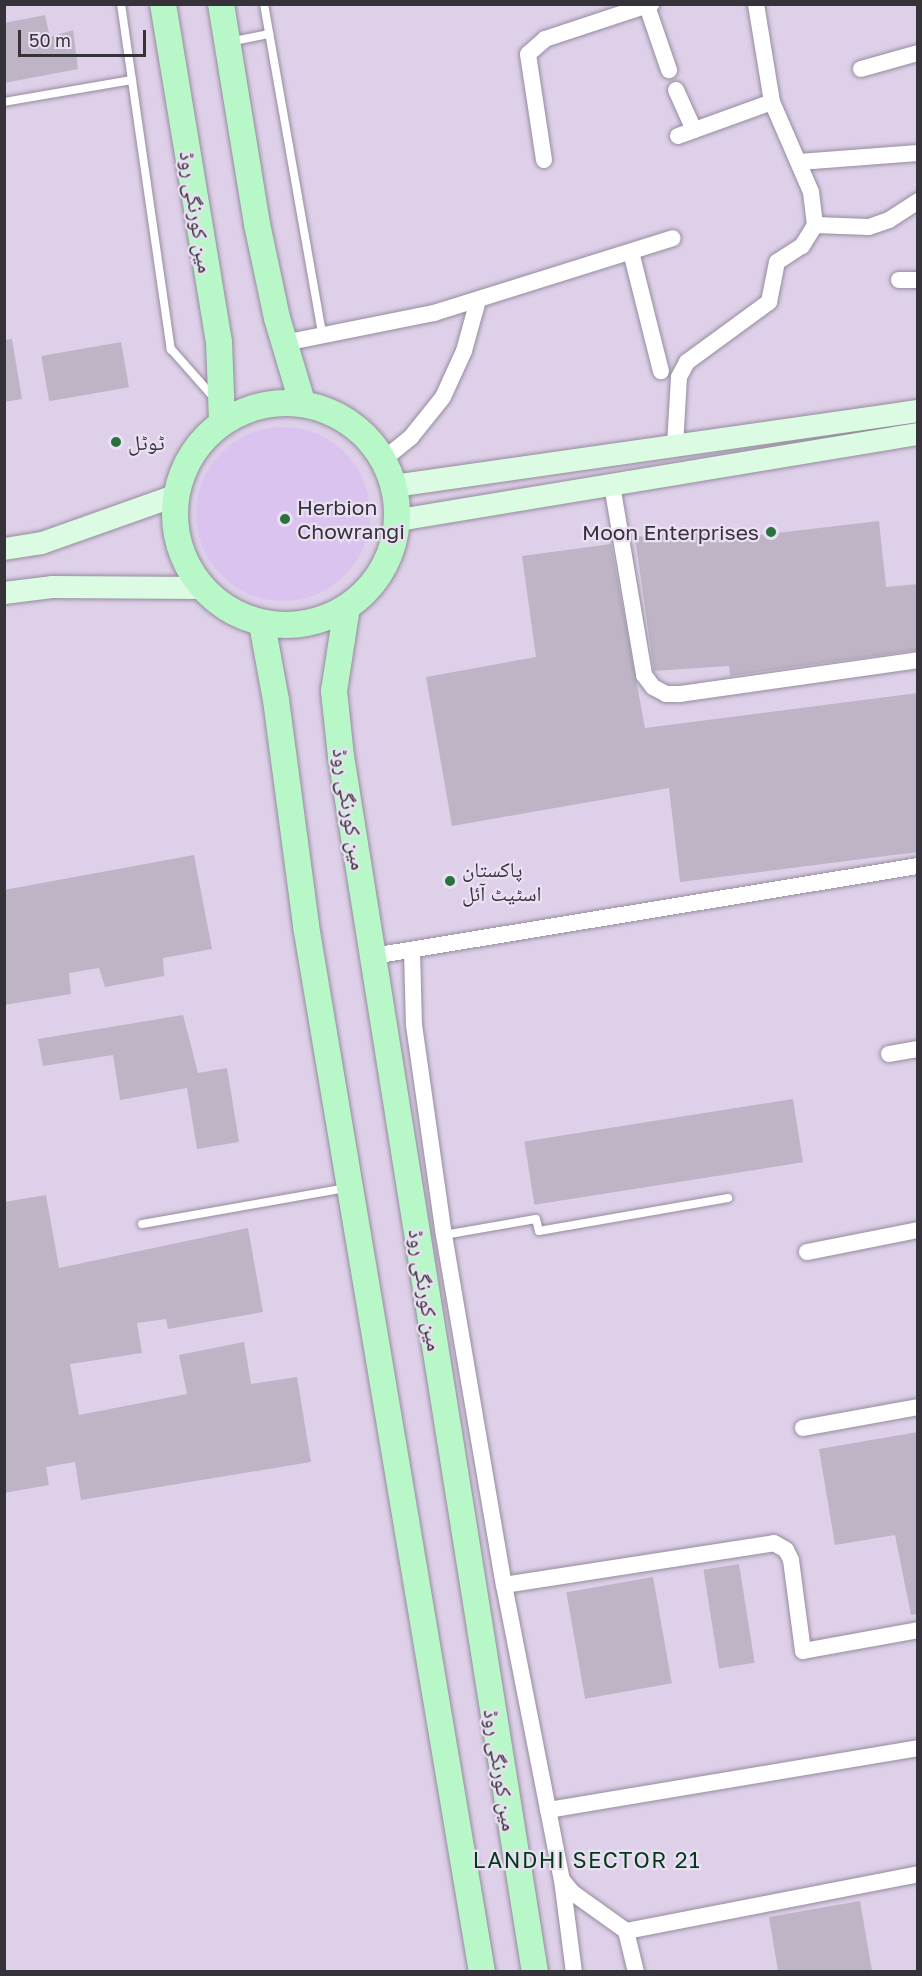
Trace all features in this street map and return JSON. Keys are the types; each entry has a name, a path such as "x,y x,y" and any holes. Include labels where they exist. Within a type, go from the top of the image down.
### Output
{"main road":[{"name":"مین کورنگی روڈ","path":"163,4 219,342 222,413"},
{"path":"221,4 257,224 284,343 302,402"},
{"path":"302,402 338,414 368,438 384,459 394,486 399,520 385,564 369,588 347,607 306,624 262,624 219,604 202,588 178,545 175,496 191,453 222,413 261,404 302,402"},
{"path":"394,486 918,411"},
{"path":"399,520 918,434"},
{"path":"4,549 42,543 175,496"},
{"path":"4,594 52,587 202,588"},
{"name":"مین کورنگی روڈ","path":"347,607 334,691 373,956 535,1971"},
{"path":"262,624 350,1187 482,1971"}],"street":[{"path":"675,446 679,377 687,362 769,302 777,262 802,246 815,225 811,192 772,102 756,4"},
{"path":"544,160 528,54 545,39 649,5 669,70"},
{"path":"861,69 918,53"},
{"path":"676,90 686,133 772,102"},
{"path":"799,162 918,153"},
{"path":"815,225 869,227 889,220 918,201"},
{"path":"284,343 322,337 478,300 673,238"},
{"path":"631,252 661,370"},
{"path":"899,280 918,280"},
{"path":"384,459 411,437 443,397 464,351 478,300"},
{"path":"612,485 644,675 653,687 666,694 680,694 918,660"},
{"path":"373,956 918,866"},
{"path":"412,950 414,1025 444,1235 504,1585 562,1880 574,1971"},
{"path":"889,1054 918,1049"},
{"path":"807,1252 918,1230"},
{"path":"803,1428 918,1407"},
{"path":"504,1585 774,1543 786,1550 790,1560 803,1651 918,1630"},
{"path":"548,1810 918,1748"},
{"path":"627,1931 918,1874"},
{"path":"562,1880 586,1904 627,1931 636,1971"}],"lane":[{"path":"122,4 171,349 222,413"},
{"path":"264,4 322,337"},
{"path":"227,43 269,34"},
{"path":"4,102 132,80"},
{"path":"141,1224 350,1187"},
{"path":"444,1235 536,1219 539,1231 729,1198"}],"shaded area":[{"path":"5,5 917,5 917,1972 5,1972"},
{"path":"283,427 300,428 316,433 332,441 345,452 356,465 364,481 369,497 369,531 364,547 356,563 345,576 332,587 316,595 300,600 283,601 266,600 250,595 234,587 221,576 210,563 202,547 197,531 196,514 197,497 202,481 210,465 221,452 234,441 250,433 266,428"}],"building":[{"path":"45,15 50,37 73,30 78,69 4,83 4,23"},
{"path":"12,339 22,399 4,402 4,340"},
{"path":"121,342 129,387 49,401 41,356"},
{"path":"879,521 886,587 918,584 918,650 730,676 729,666 654,671 635,537 708,530 709,541"},
{"path":"611,544 645,728 918,693 918,852 680,882 669,788 452,826 426,677 536,657 522,556"},
{"path":"194,855 212,949 163,958 164,976 105,987 99,968 69,973 71,994 4,1005 4,890"},
{"path":"183,1015 198,1073 227,1068 239,1142 197,1149 187,1088 120,1100 113,1055 43,1066 38,1039"},
{"path":"793,1099 803,1162 534,1205 524,1142"},
{"path":"46,1195 59,1268 248,1228 263,1312 168,1329 166,1319 137,1323 142,1353 70,1364 79,1415 187,1394 179,1355 244,1342 251,1384 297,1377 311,1462 81,1500 75,1462 46,1467 49,1485 4,1493 4,1202"},
{"path":"918,1432 918,1614 911,1615 895,1535 835,1545 819,1449"},
{"path":"739,1564 755,1663 719,1668 703,1570"},
{"path":"653,1577 672,1683 585,1699 566,1592"},
{"path":"860,1901 872,1971 778,1971 769,1917"}],"place":[{"name":"ٹوٹل","path":"116,442"},
{"name":"Herbion Chowrangi","path":"285,519"},
{"name":"Moon Enterprises","path":"771,532"},
{"name":"پاکستان اسٹیٹ آئل","path":"450,881"}],"district":[{"name":"LANDHI SECTOR 21","path":"587,1860"}]}
